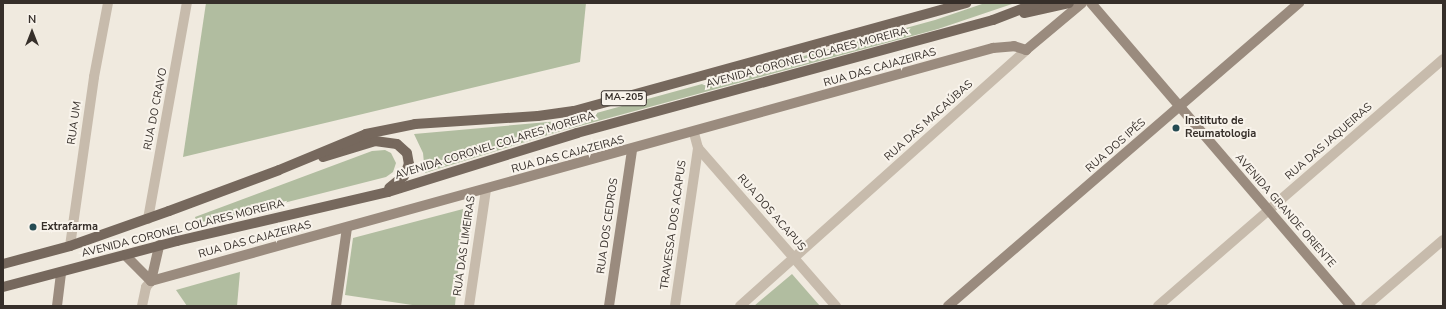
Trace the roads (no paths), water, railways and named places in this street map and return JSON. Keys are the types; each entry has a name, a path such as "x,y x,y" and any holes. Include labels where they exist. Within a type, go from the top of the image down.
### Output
{"main road":[{"name":"AVENIDA CORONEL COLARES MOREIRA","path":"3,264 70,246 148,218 279,170 352,138 415,124 538,116 574,111 966,3"},
{"name":"AVENIDA CORONEL COLARES MOREIRA","path":"3,288 159,246 375,195 435,179 577,133 993,20 1037,3"},
{"path":"993,20 1069,3"},
{"path":"279,170 375,141 397,144 408,156 406,172 396,184 375,195"}],"street":[{"name":"RUA UM","path":"70,246 94,76 108,3"},
{"name":"RUA DO CRAVO","path":"148,218 187,3"},
{"name":"RUA DAS MACAÚBAS","path":"740,306 1026,50 1082,3"},
{"name":"AVENIDA GRANDE ORIENTE","path":"1091,3 1351,306"},
{"name":"RUA DOS IPÊS","path":"948,306 1300,3"},
{"name":"RUA DAS CAJAZEIRAS","path":"152,281 694,133 992,48 1014,46 1026,50"},
{"name":"RUA DAS JAQUEIRAS","path":"1158,306 1443,59"},
{"name":"RUA DOS ACAPUS","path":"694,133 698,148 836,306"},
{"name":"TRAVESSA DOS ACAPUS","path":"675,306 698,148"},
{"name":"RUA DOS CEDROS","path":"609,306 632,150"},
{"name":"RUA DAS LIMEIRAS","path":"469,306 486,190"},
{"path":"336,306 347,228"},
{"path":"1366,306 1443,240"},
{"path":"142,306 144,292 152,281 159,246"},
{"path":"125,255 152,281"},
{"path":"57,306 61,272"}],"place":[{"name":"Instituto de Reumatologia","path":"1176,128"},
{"name":"Extrafarma","path":"33,227"}]}
